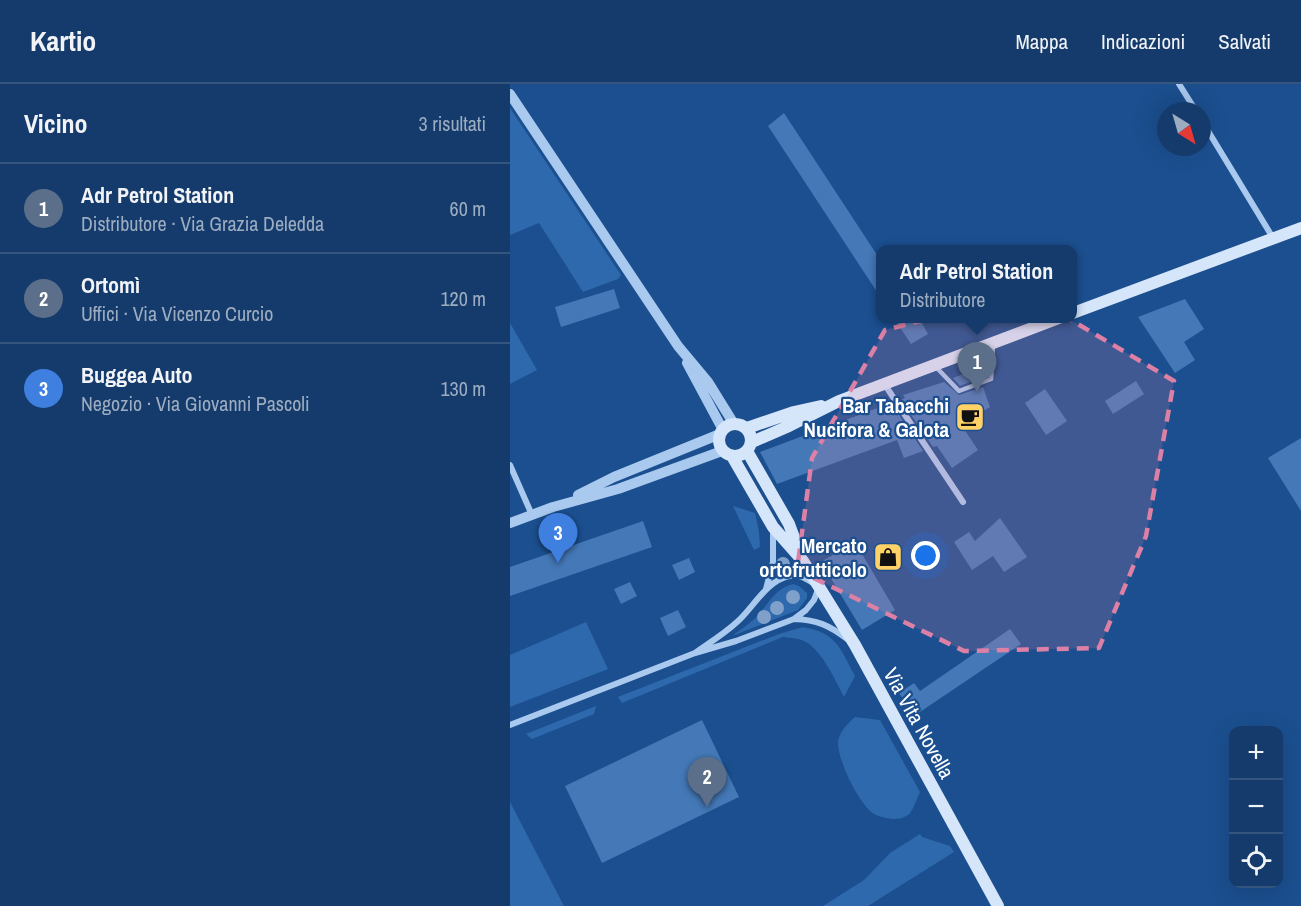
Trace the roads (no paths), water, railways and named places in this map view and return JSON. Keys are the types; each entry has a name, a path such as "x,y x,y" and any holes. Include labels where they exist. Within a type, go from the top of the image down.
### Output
{"main road":[{"path":"1077,312 1301,228"},
{"path":"747,428 885,385 1046,323"},
{"path":"727,453 743,455 750,446 839,401"},
{"path":"741,424 751,434 750,446 789,524 803,561 773,527 719,440 726,429 741,424"},
{"name":"Via Vita Novella","path":"803,561 855,645 998,906"}],"street":[{"path":"1179,84 1190,102"},
{"path":"510,94 678,346 708,382 726,429 614,477 553,507 510,523"},
{"path":"1211,136 1274,238"},
{"path":"885,385 963,502"},
{"path":"553,507 618,489 727,453"},
{"path":"510,465 532,515"},
{"path":"766,590 773,562 773,527"},
{"path":"510,724 695,653 736,641 794,619 814,600 819,587 804,577 790,575 776,582 737,623 695,653"},
{"path":"794,619 811,620 824,624 855,645"}],"lane":[{"path":"935,366 959,391 991,379 993,343"}],"place":[{"name":"Adr Petrol Station","path":"977,392"},
{"name":"Bar Tabacchi Nucifora & Galota","path":"970,417"},
{"name":"Mercato ortofrutticolo","path":"888,557"},
{"name":"Buggea Auto","path":"558,563"},
{"name":"Ortomì","path":"707,807"}]}
